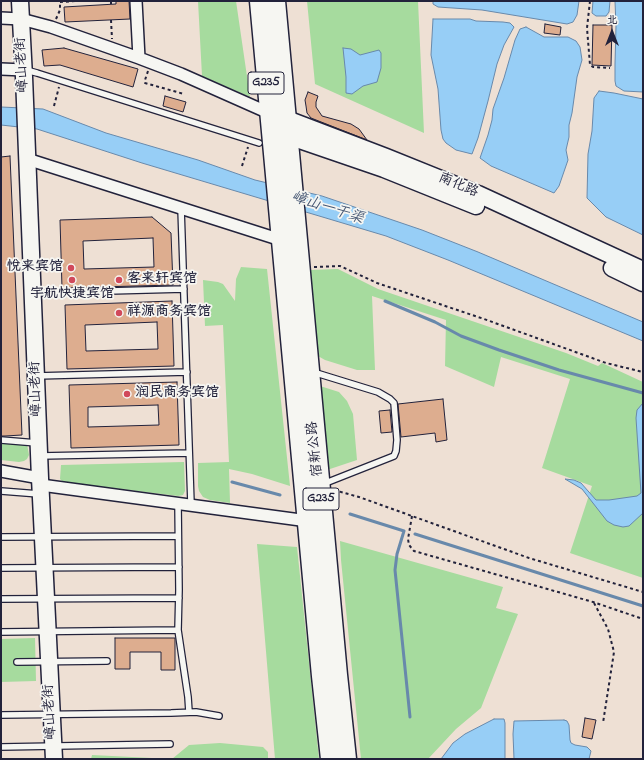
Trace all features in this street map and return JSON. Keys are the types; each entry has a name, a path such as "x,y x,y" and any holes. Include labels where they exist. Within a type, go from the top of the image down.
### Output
{"highway":[{"name":"G235","path":"260,1 274,128"},
{"name":"G235","path":"274,128 275,1"},
{"name":"宿新公路","path":"274,128 282,164 289,240 308,521 331,759"},
{"name":"宿新公路","path":"289,240 299,268 346,759"}],"main road":[{"name":"嶂山老街","path":"20,1 24,73 31,288 53,753"},
{"name":"南化路","path":"274,128 386,157 478,194 643,270"},
{"name":"南化路","path":"274,128 384,169 476,206 571,248 643,283"}],"street":[{"path":"136,1 139,58"},
{"name":"嶂山老街","path":"1,18 21,19 51,27 150,62 274,128"},
{"path":"1,69 24,73"},
{"path":"27,153 181,207 289,240"},
{"path":"1,472 40,486 191,504 308,521"}],"lane":[{"path":"24,73 60,80 250,141 274,128"},
{"path":"181,207 191,504"},
{"path":"31,288 184,289"},
{"path":"309,371 378,392 390,398 394,403 398,440 394,456 320,486"},
{"path":"36,376 187,372"},
{"path":"1,440 39,449 189,453"},
{"path":"1,491 40,486"},
{"path":"178,503 178,630 189,712"},
{"path":"1,537 178,536"},
{"path":"1,568 179,568"},
{"path":"1,599 179,598"},
{"path":"1,632 178,630"},
{"path":"17,662 107,661"},
{"path":"1,715 196,712 219,716"},
{"path":"1,747 53,753 170,744"}],"path":[{"path":"51,27 60,10 60,1 78,1"},
{"path":"590,1 587,28 590,65 593,67 610,68"},
{"path":"112,20 112,48"},
{"path":"150,62 145,80 146,83 184,94"},
{"path":"54,106 60,80"},
{"path":"242,166 250,141"},
{"path":"299,268 329,265 340,266 377,283 484,319 606,363 643,372"},
{"path":"320,486 359,496 529,558 643,592"},
{"path":"412,516 408,539 409,545 414,551 593,602 643,619"},
{"path":"593,602 608,629 614,652 603,723"}],"green space":[{"path":"198,1 236,1 250,97 202,76"},
{"path":"307,1 418,1 424,133 315,84"},
{"path":"241,267 267,269 290,486 252,474 229,469 230,503 210,500 203,497 198,486 198,463 229,462 223,325 205,326 203,280 223,284 235,301 236,279"},
{"path":"338,269 378,289 566,353 598,366 602,363 643,382 643,578 570,553 592,486 542,468 570,379 501,357 494,387 445,366 446,320 372,296 375,370 357,370 325,360 318,356 316,351 310,270"},
{"path":"320,386 339,392 347,401 353,414 357,460 327,470"},
{"path":"1,442 27,444 29,455 27,459 19,462 1,460"},
{"path":"184,462 185,491 183,495 178,496 63,482 60,479 61,465"},
{"path":"340,541 503,587 496,608 518,614 481,708 456,729 428,759 361,759"},
{"path":"257,544 297,547 319,759 275,759"},
{"path":"35,638 36,681 1,682 1,639"},
{"path":"220,743 263,747 268,752 268,759 172,759 189,745"},
{"path":"92,755 172,759 91,759"}],"water":[{"path":"433,1 579,1 577,15 573,22 567,24 482,10 438,7 433,4"},
{"path":"593,1 610,1 609,12 606,16 596,16 592,13"},
{"path":"615,1 643,1 643,92 624,91 616,86"},
{"path":"433,19 470,19 476,21 503,22 510,23 514,27 504,45 497,64 478,138 472,154 456,150 443,139 438,89 431,55"},
{"path":"526,27 544,37 568,37 576,41 580,47 582,60 577,77 569,125 569,137 566,150 568,160 559,186 554,193 491,166 480,158 492,120 493,109 515,40 520,29"},
{"path":"343,48 351,49 360,55 379,50 381,53 381,68 377,82 363,86 352,94 346,93"},
{"path":"599,91 643,99 643,235 606,217 587,198 588,154 592,131 594,98"},
{"name":"嶂山一干渠","path":"1,107 43,109 106,133 198,160 255,180 322,196 422,230 478,252 643,322 643,341 448,260 386,236 142,163 37,129 1,125"},
{"path":"643,403 643,513 629,526 623,527 614,525 607,521 582,489 565,479 574,480 581,483 596,500 609,500 637,496 641,493 636,418 637,410"},
{"path":"494,719 504,719 505,759 441,759 453,743 465,734"},
{"path":"514,721 567,721 569,725 571,743 587,747 591,751 589,759 514,759"}],"building":[{"path":"116,1 129,1 130,19 65,22 64,7 116,4"},
{"path":"545,24 561,27 560,35 544,33"},
{"path":"593,25 612,25 611,66 592,65"},
{"path":"64,48 138,69 133,87 60,65 44,66 42,50"},
{"path":"308,92 318,96 316,107 322,116 351,124 359,129 367,140 311,118 307,113 305,100"},
{"path":"165,96 186,102 183,112 163,106"},
{"path":"10,156 22,435 1,436 1,157"},
{"path":"152,217 171,233 173,285 62,288 60,220","holes":["153,238 154,267 84,269 83,241"]},
{"path":"172,301 174,366 67,369 65,305","holes":["157,322 158,349 86,351 85,325"]},
{"path":"177,382 179,445 71,448 69,385","holes":["158,405 159,425 88,427 88,407"]},
{"path":"443,399 447,440 436,442 435,433 401,437 398,404"},
{"path":"390,410 392,432 381,433 379,411"},
{"path":"115,638 175,638 175,670 161,670 161,652 130,652 130,669 115,669"},
{"path":"585,718 596,720 592,739 582,737"}],"waterway":[{"path":"385,301 435,322 461,336 499,350 559,370 643,393"},
{"path":"232,482 280,495"},
{"path":"350,514 404,531 397,554 395,570 410,717"},
{"path":"415,534 643,606"}],"place":[{"name":"悦来宾馆","path":"71,268"},
{"name":"宇航快捷宾馆","path":"72,280"},
{"name":"客来轩宾馆","path":"119,280"},
{"name":"祥源商务宾馆","path":"119,313"},
{"name":"润民商务宾馆","path":"127,394"}]}
